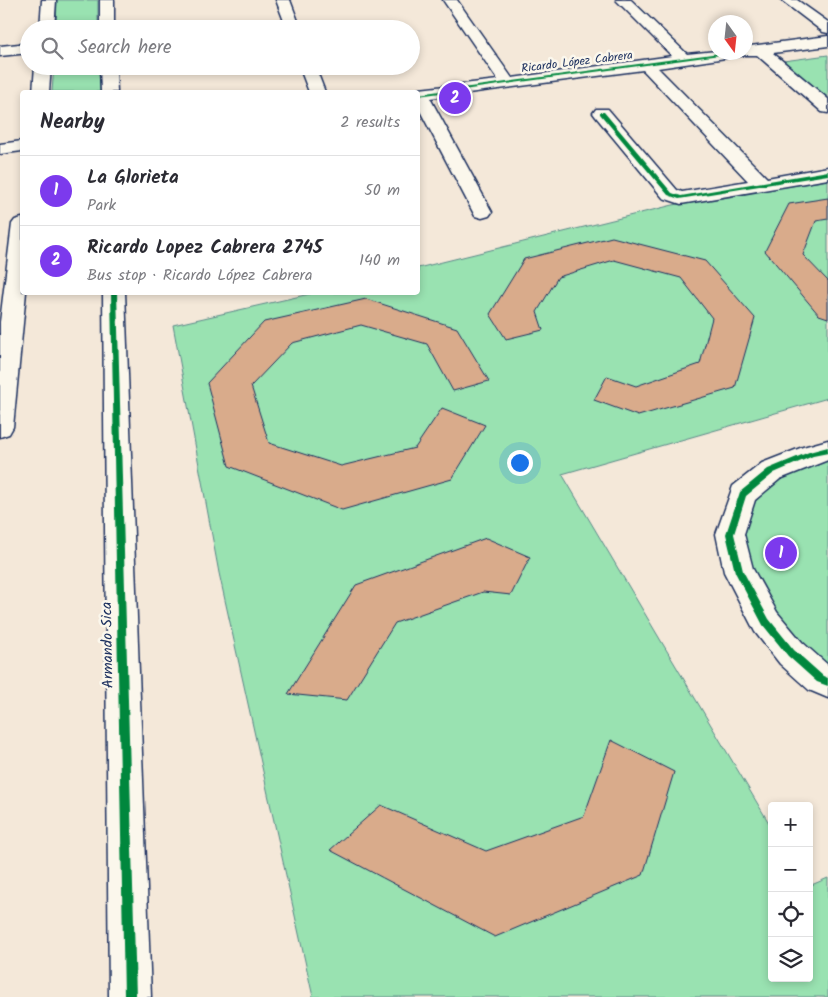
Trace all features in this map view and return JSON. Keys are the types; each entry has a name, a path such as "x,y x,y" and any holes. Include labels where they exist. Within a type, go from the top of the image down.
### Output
{"street":[{"path":"48,20 49,0"},
{"path":"107,0 107,20"},
{"path":"283,0 291,20"},
{"path":"450,0 508,83"},
{"path":"623,0 684,60"},
{"path":"788,0 828,29"},
{"path":"753,51 828,41"},
{"path":"0,52 20,49"},
{"path":"753,51 828,108"},
{"name":"Ricardo López Cabrera","path":"420,94 708,57"},
{"path":"647,65 762,184"},
{"path":"41,90 42,75"},
{"path":"108,75 109,90"},
{"path":"311,75 316,90"},
{"path":"420,98 482,212"},
{"path":"602,113 670,194 681,198 828,173"},
{"path":"0,149 20,146"},
{"path":"0,427 20,242"},
{"name":"Armando Sica","path":"114,295 130,997"},
{"path":"828,450 812,454 771,471 743,494 730,534 739,572 766,622 790,653 820,679 828,682"}],"green space":[{"path":"57,0 98,0 98,20 56,20"},
{"path":"828,55 828,106 776,62"},
{"path":"53,75 99,75 100,90 52,90"},
{"path":"828,180 828,398 562,474 768,821 768,982 813,982 813,884 828,878 828,997 313,997 219,573 173,325 305,295 420,295 420,268 673,205"},
{"path":"828,450 828,682 739,572 743,494"}],"building":[{"path":"828,198 828,219 816,221 803,255 828,281 828,318 819,315 765,251 789,204"},
{"path":"612,237 705,261 755,318 735,388 638,416 594,400 607,376 636,386 700,364 712,318 681,278 614,260 558,277 537,312 543,330 506,339 490,314 524,259"},
{"path":"366,299 457,328 489,381 453,391 427,344 361,325 292,343 251,386 269,443 341,466 415,448 442,408 485,425 452,479 342,510 229,466 207,383 264,322"},
{"path":"486,538 530,557 511,595 483,592 395,623 347,700 288,694 356,585"},
{"path":"611,740 674,772 643,875 495,937 330,850 381,805 486,851 584,816"}],"cycle path":[{"path":"420,95 708,56"},
{"path":"602,113 670,194 681,198 828,173"},
{"path":"114,295 130,997"},
{"path":"828,450 812,454 771,471 743,494 730,534 739,572 766,622 791,653 820,679 828,682"}],"place":[{"name":"Ricardo Lopez Cabrera 2745","path":"455,98"},
{"name":"La Glorieta","path":"781,553"}]}
